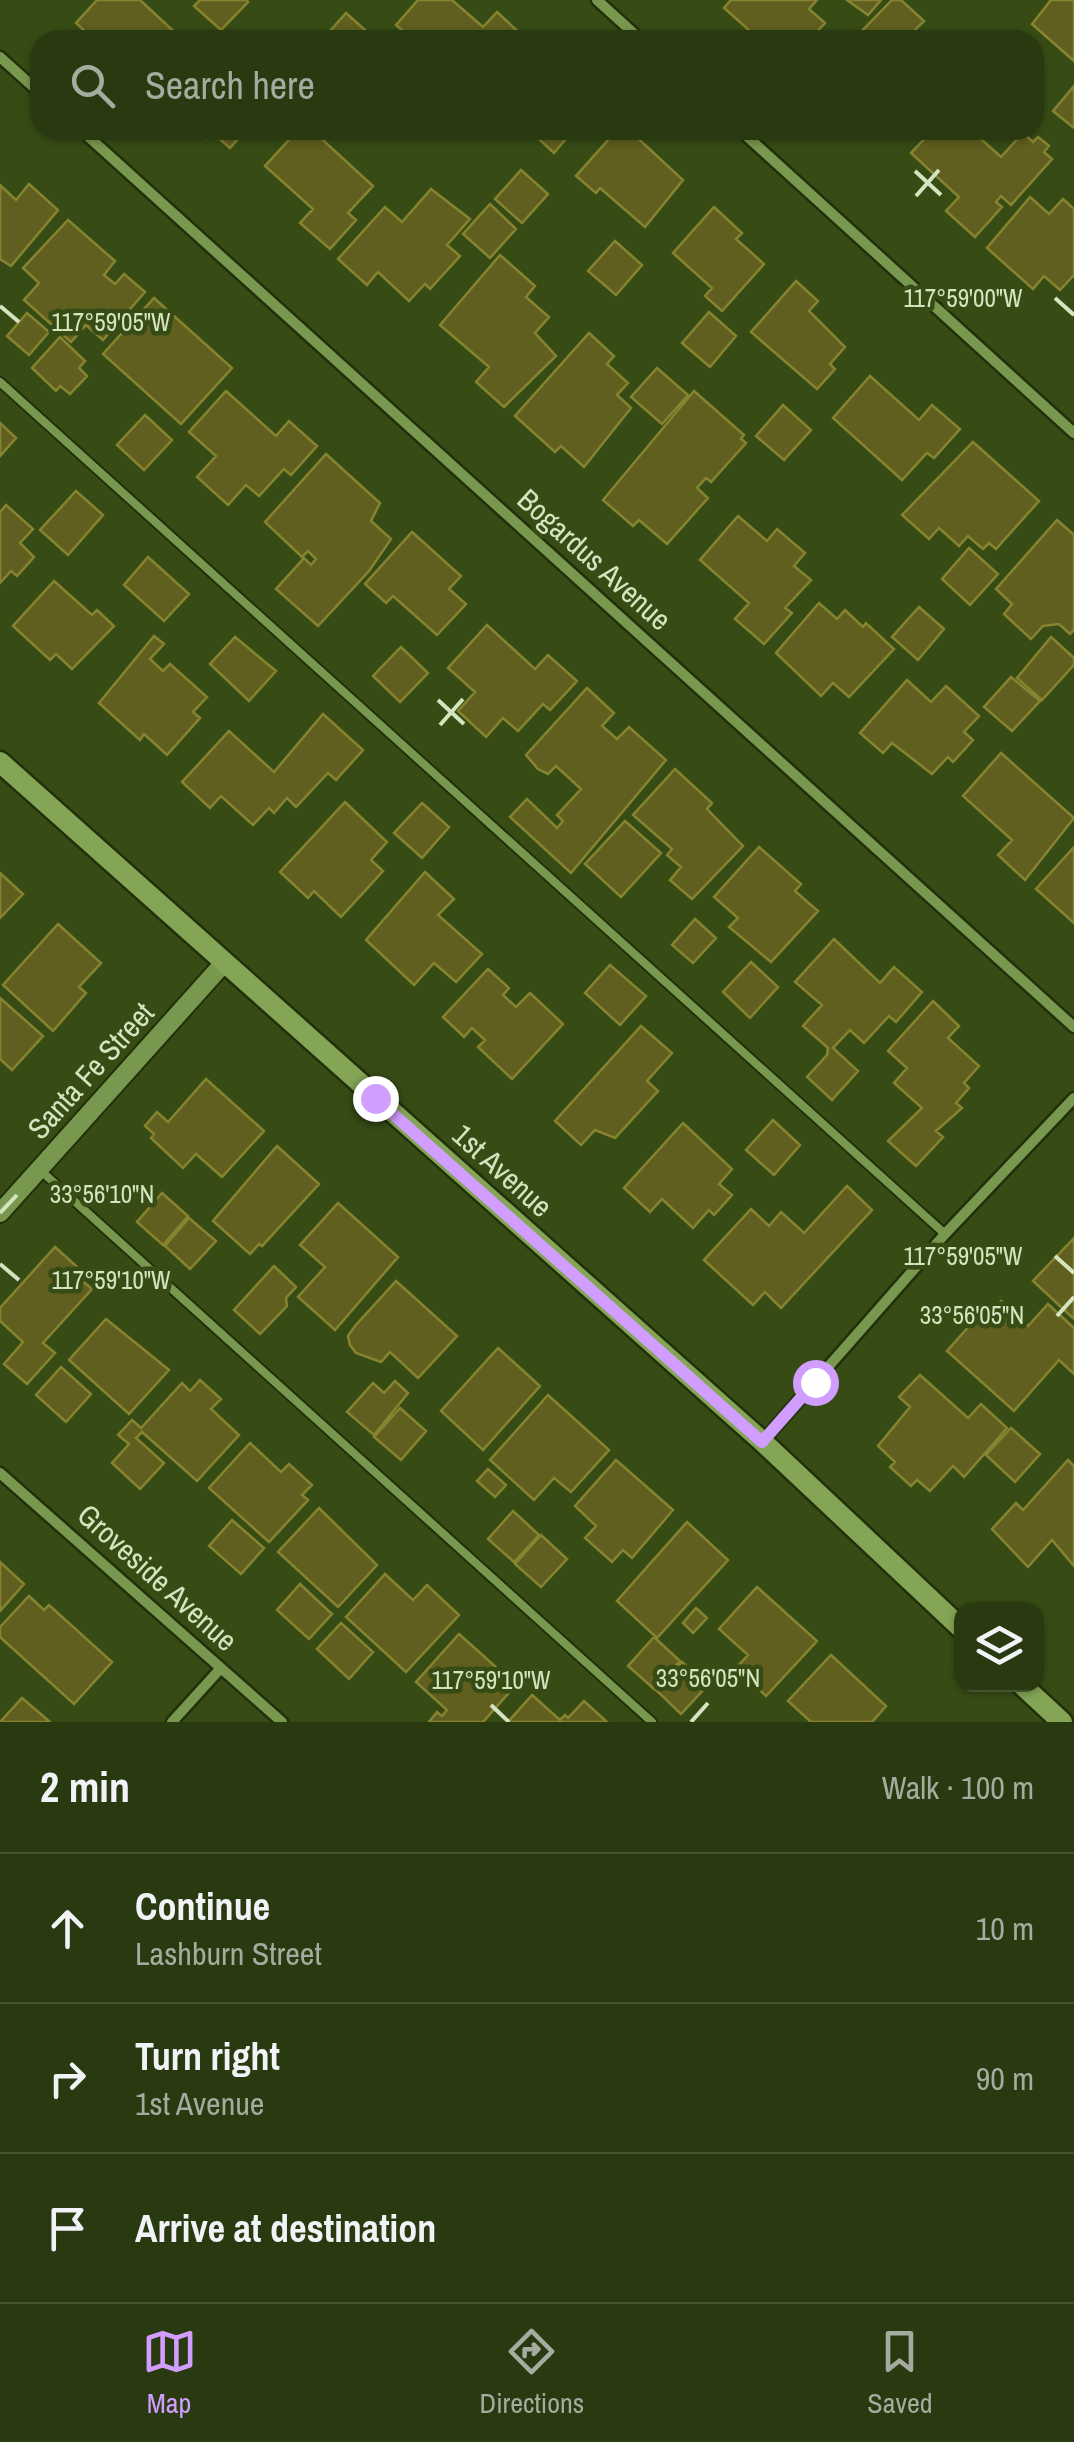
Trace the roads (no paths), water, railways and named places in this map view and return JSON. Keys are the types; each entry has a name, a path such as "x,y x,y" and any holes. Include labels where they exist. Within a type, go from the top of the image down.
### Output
{"main road":[{"name":"1st Avenue","path":"0,762 762,1442 954,1622"},
{"path":"1030,1692 1062,1722"}],"street":[{"path":"597,0 630,30"},
{"path":"0,57 30,84"},
{"name":"Bogardus Avenue","path":"92,140 1074,1027"},
{"path":"751,140 1074,433"},
{"name":"Santa Fe Street","path":"0,1214 223,964"},
{"path":"762,1442 945,1234 1074,1098"},
{"name":"Groveside Avenue","path":"0,1472 282,1722"},
{"path":"172,1722 221,1668"}],"lane":[{"path":"0,382 945,1234"},
{"path":"40,1170 652,1722"}]}
